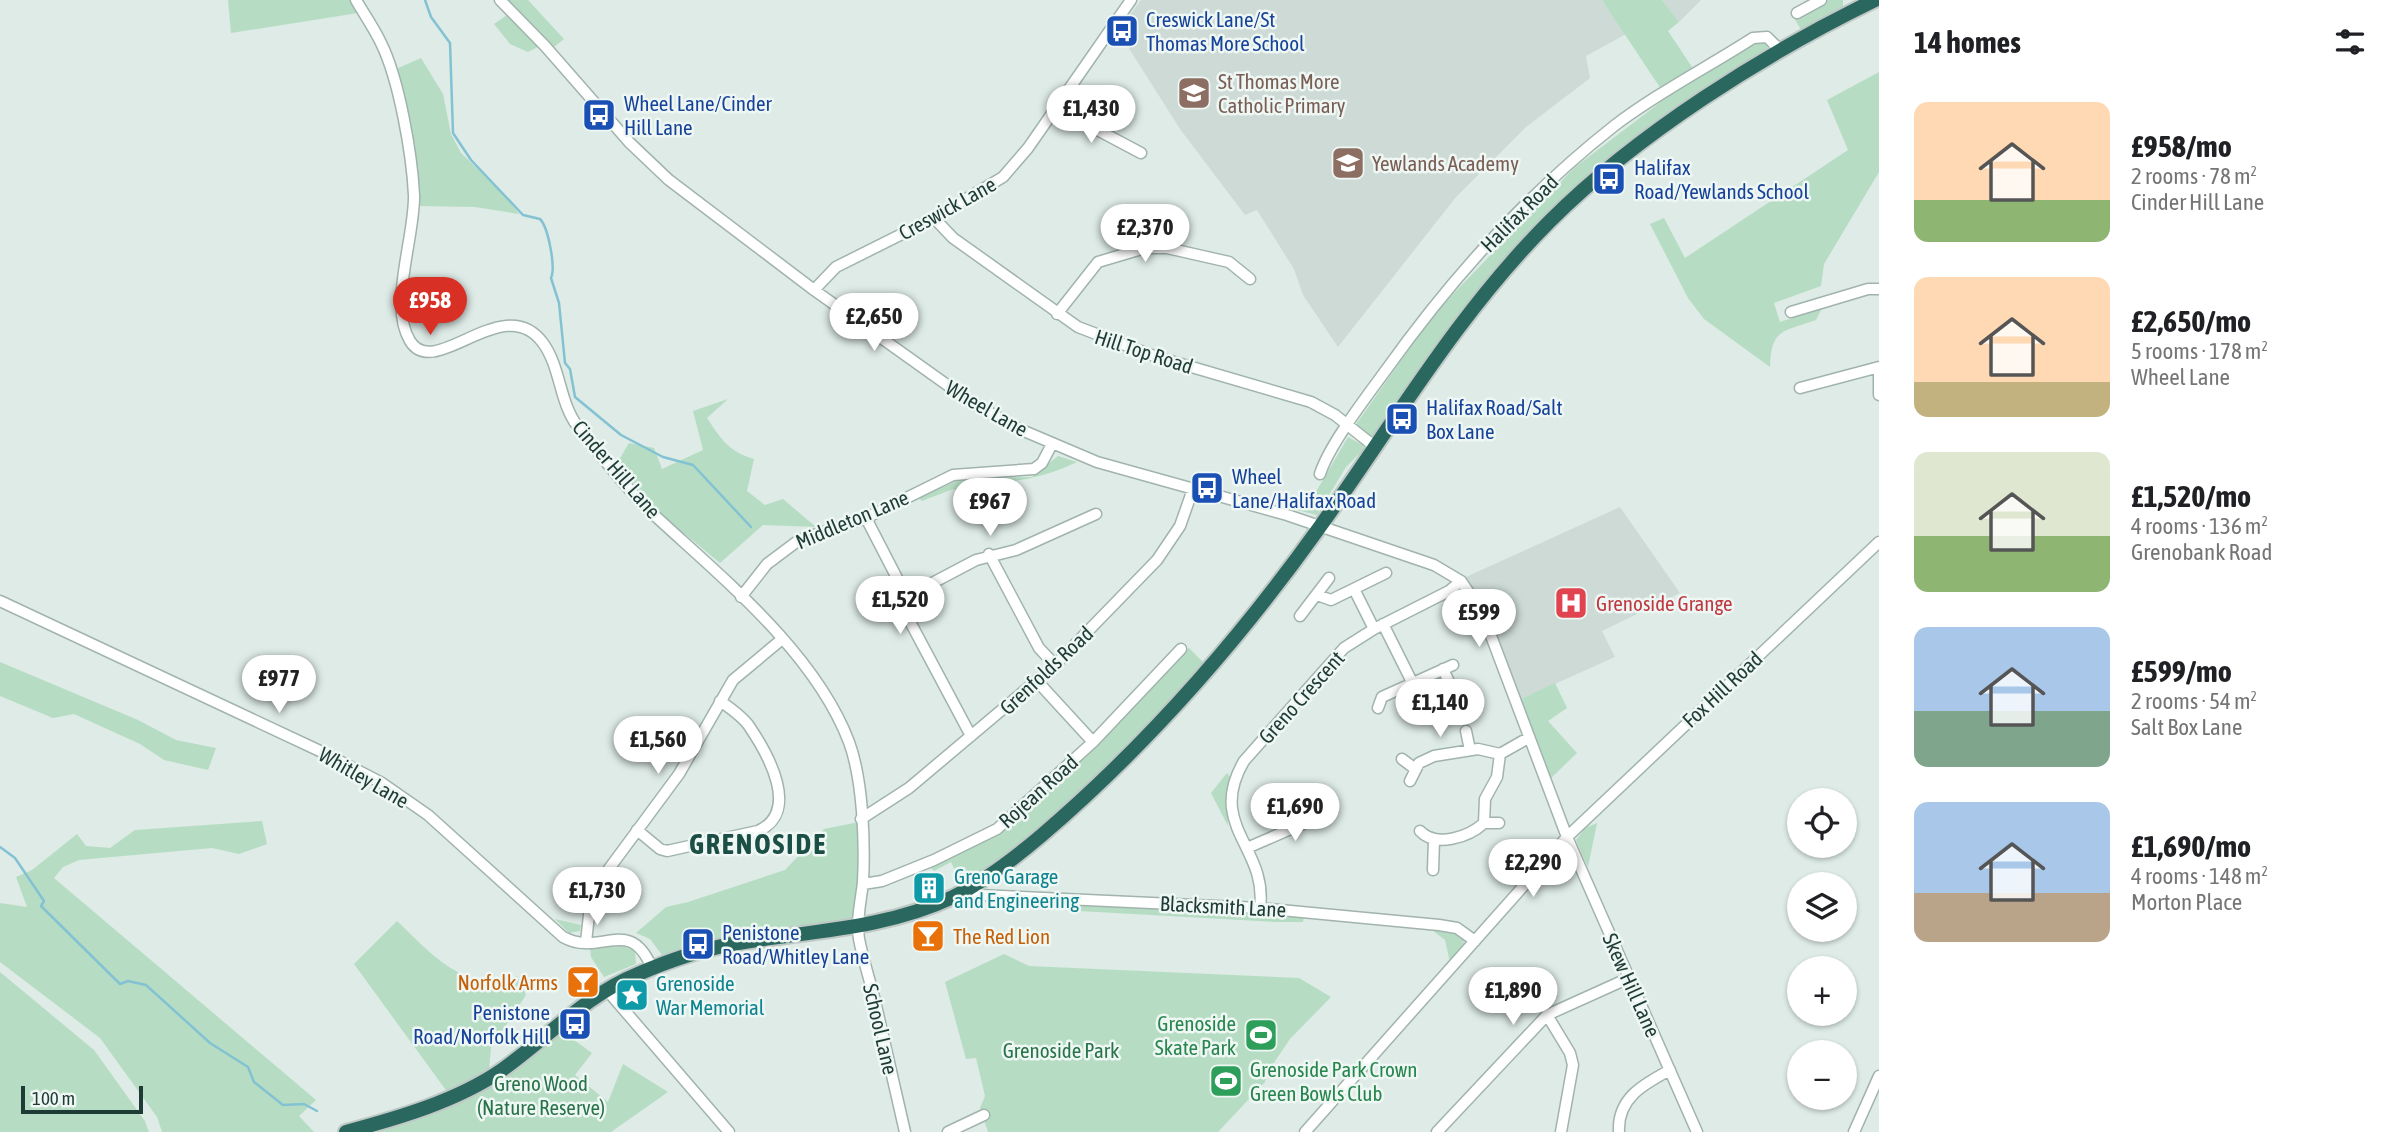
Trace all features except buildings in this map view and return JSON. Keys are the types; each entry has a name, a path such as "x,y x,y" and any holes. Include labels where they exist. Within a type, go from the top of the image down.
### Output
{"highway":[{"path":"346,1132 424,1108 496,1074 606,989 652,968 730,944 858,926 929,906 970,887 1044,834 1150,730 1237,635 1321,526 1451,336 1555,216 1634,150 1852,5 1875,0"}],"street":[{"name":"Cinder Hill Lane","path":"356,0 389,63 411,165 414,213 401,306 402,322 413,345 432,353 492,329 515,326 529,329 549,354 560,392 576,424 652,512 741,597 819,684 845,734 854,758 861,819 863,884 860,905"},
{"name":"Wheel Lane","path":"500,0 645,158 691,197 814,290 959,395 1052,444 1097,461 1321,526 1434,565 1461,581"},
{"name":"Creswick Lane","path":"814,290 836,267 934,218 1003,177 1028,148 1131,0"},
{"path":"1797,13 1821,0"},
{"name":"Halifax Road","path":"1320,474 1348,427 1402,348 1463,270 1570,163 1616,124 1754,38 1767,37 1781,51"},
{"path":"1056,108 1141,153"},
{"name":"Hill Top Road","path":"934,218 953,238 1057,314 1102,339 1311,402 1374,446"},
{"path":"1057,314 1091,268 1098,262 1124,252 1156,248 1180,250 1229,262 1250,279"},
{"path":"1791,312 1868,289 1879,289"},
{"path":"1800,388 1879,370 1879,395"},
{"name":"Middleton Lane","path":"741,597 767,564 792,544 866,518 953,475 1000,469 1034,469 1042,463 1052,444"},
{"name":"Grenfolds Road","path":"861,819 884,807 1055,665 1157,560 1180,526 1194,489"},
{"path":"902,599 989,554 1016,550 1096,513"},
{"path":"866,518 898,579 912,626 971,736"},
{"name":"Fox Hill Road","path":"1305,1132 1567,837 1879,542"},
{"path":"989,554 1039,648 1055,665"},
{"path":"1317,595 1327,601 1386,573"},
{"path":"1300,616 1329,578"},
{"name":"Greno Crescent","path":"1260,908 1263,884 1235,822 1231,802 1233,783 1244,761 1344,648 1378,626 1449,591 1461,581"},
{"name":"Skew Hill Lane","path":"1461,581 1482,612 1567,837 1697,1132"},
{"path":"1354,589 1412,682"},
{"name":"Whitley Lane","path":"0,601 322,752 382,783 428,815 563,937 586,942 634,942 643,948 652,968"},
{"path":"586,942 590,906 597,885 679,774 733,680 781,640"},
{"name":"Rojean Road","path":"863,884 913,869 983,838 1012,818 1093,742 1181,649"},
{"path":"1378,708 1382,697 1448,667 1449,682"},
{"path":"1037,681 1093,742"},
{"path":"637,830 660,849 667,851 758,831 770,824 779,812 780,796 777,785 757,739 745,721 720,701"},
{"path":"1466,731 1470,750"},
{"path":"1410,781 1414,768 1434,756 1470,750 1500,754 1528,738"},
{"path":"1484,823 1485,799 1500,766 1500,754"},
{"path":"1402,759 1414,768"},
{"path":"1247,848 1332,811"},
{"path":"1420,831 1434,840 1465,835 1484,823 1499,823"},
{"path":"1433,870 1434,840"},
{"name":"Blacksmith Lane","path":"970,887 979,895 1260,908 1450,926 1475,941"},
{"name":"School Lane","path":"860,905 858,926 905,1132"},
{"path":"1437,1132 1547,1015 1629,978"},
{"path":"606,989 729,1132"},
{"path":"1547,1015 1570,1053 1573,1065 1561,1132"},
{"path":"1619,1132 1621,1116 1631,1094 1670,1070"},
{"path":"1854,1132 1879,1076"},
{"path":"948,1132 984,1115"}],"shaded area":[{"name":"Yewlands Academy","path":"1141,0 1602,0 1626,34 1586,56 1590,78 1526,127 1456,197 1338,347 1303,295 1294,269 1257,210 1245,215 1180,129 1118,31"},
{"path":"1662,0 1701,0 1679,22"},
{"name":"Grenoside Grange","path":"1620,507 1680,593 1602,631 1615,657 1519,700 1488,613 1466,577"}],"green space":[{"path":"228,0 353,0 358,13 231,33"},
{"path":"505,0 528,0 564,39 553,48"},
{"path":"1602,0 1662,0 1679,22 1668,31 1694,70 1661,89"},
{"path":"1829,0 1843,0 1843,8 1803,33 1794,18"},
{"path":"507,15 538,47 528,52 510,44 494,24"},
{"path":"1758,41 1767,42 1768,51 1696,98 1503,263 1463,310 1372,438 1354,427 1433,315 1574,168 1666,98"},
{"path":"421,58 443,94 451,134 461,153 500,190 519,214 475,207 419,206 415,158 396,69"},
{"path":"1879,72 1879,172 1824,264 1821,286 1774,303 1780,322 1822,308 1816,320 1787,330 1776,338 1770,367 1704,319 1688,298 1650,224 1664,218 1685,258 1848,150 1827,100"},
{"path":"728,399 707,418 726,444 738,453 754,459 747,491 765,505 783,499 816,527 763,525 720,563 668,520 616,465 629,443 654,448 662,469 703,450 693,411"},
{"path":"1348,437 1363,445 1364,449 1346,467 1317,515 1289,508 1310,502"},
{"path":"1058,456 1077,462 1030,478 981,483 978,495 953,489 922,501 918,498 963,478 1032,477"},
{"path":"1189,648 1204,663 1113,759 1055,814 993,863 961,883 951,862 934,871 929,866 987,838 1045,793"},
{"path":"0,662 138,720 176,740 216,748 208,770 164,760 140,744 74,714 53,718 0,696"},
{"path":"1555,683 1567,708 1548,721 1577,753 1549,780 1519,700"},
{"path":"1227,773 1230,777 1226,797 1228,826 1211,793"},
{"path":"262,821 267,844 239,854 212,848 79,860 63,867 54,878 316,1100 299,1116 314,1132 162,1132 157,1117 100,1038 0,962 0,903 27,907 16,877 32,870 77,834 86,846 110,848 135,830"},
{"path":"859,822 859,889 850,921 697,942 662,955 650,939 636,933 666,907 785,870 824,829"},
{"path":"1597,823 1588,867 1576,840 1585,828"},
{"path":"1008,900 1304,917 1303,922 1276,922 1007,907"},
{"path":"555,919 581,925 580,931 569,933"},
{"path":"397,921 450,968 481,979 498,980 517,976 526,995 491,1048 489,1070 448,1093 354,964"},
{"path":"1428,927 1450,929 1463,936 1464,946 1450,962 1445,940"},
{"path":"624,946 635,950 636,964 604,977 591,957 590,948"},
{"name":"Grenoside Park","path":"1004,954 1029,966 1299,978 1331,997 1290,1039 1269,1070 1265,1082 1218,1132 988,1132 980,1108 985,1096 976,1058 966,1059 945,982"},
{"path":"0,972 94,1050 145,1121 149,1132 0,1132"},
{"name":"Greno Wood (Nature Reserve)","path":"563,1032 592,1053 575,1075 608,1102 623,1064 668,1092 611,1132 371,1132 542,1046"}],"waterway":[{"path":"425,0 431,17 450,43 453,133 471,160 523,215 540,219 546,230 552,257 551,278 559,303 565,363 570,369 575,397 621,435 663,457 693,465 751,527"},
{"path":"0,847 15,858 44,901 41,906 120,984 128,981 146,985 210,1043 248,1067 254,1082 283,1105 304,1104 317,1111"}],"place":[{"name":"Creswick Lane/St Thomas More School","path":"1122,31"},
{"name":"St Thomas More Catholic Primary","path":"1194,93"},
{"name":"Wheel Lane/Cinder Hill Lane","path":"599,115"},
{"name":"Yewlands Academy","path":"1348,163"},
{"name":"Halifax Road/Yewlands School","path":"1609,179"},
{"name":"Halifax Road/Salt Box Lane","path":"1402,419"},
{"name":"Wheel Lane/Halifax Road","path":"1207,488"},
{"name":"Grenoside Grange","path":"1571,603"},
{"name":"Greno Garage and Engineering","path":"929,888"},
{"name":"The Red Lion","path":"928,936"},
{"name":"Penistone Road/Whitley Lane","path":"698,944"},
{"name":"Norfolk Arms","path":"583,982"},
{"name":"Grenoside War Memorial","path":"632,995"},
{"name":"Penistone Road/Norfolk Hill","path":"575,1024"},
{"name":"Grenoside Skate Park","path":"1261,1035"},
{"name":"Grenoside Park Crown Green Bowls Club","path":"1226,1081"}],"district":[{"name":"GRENOSIDE","path":"758,844"}]}
